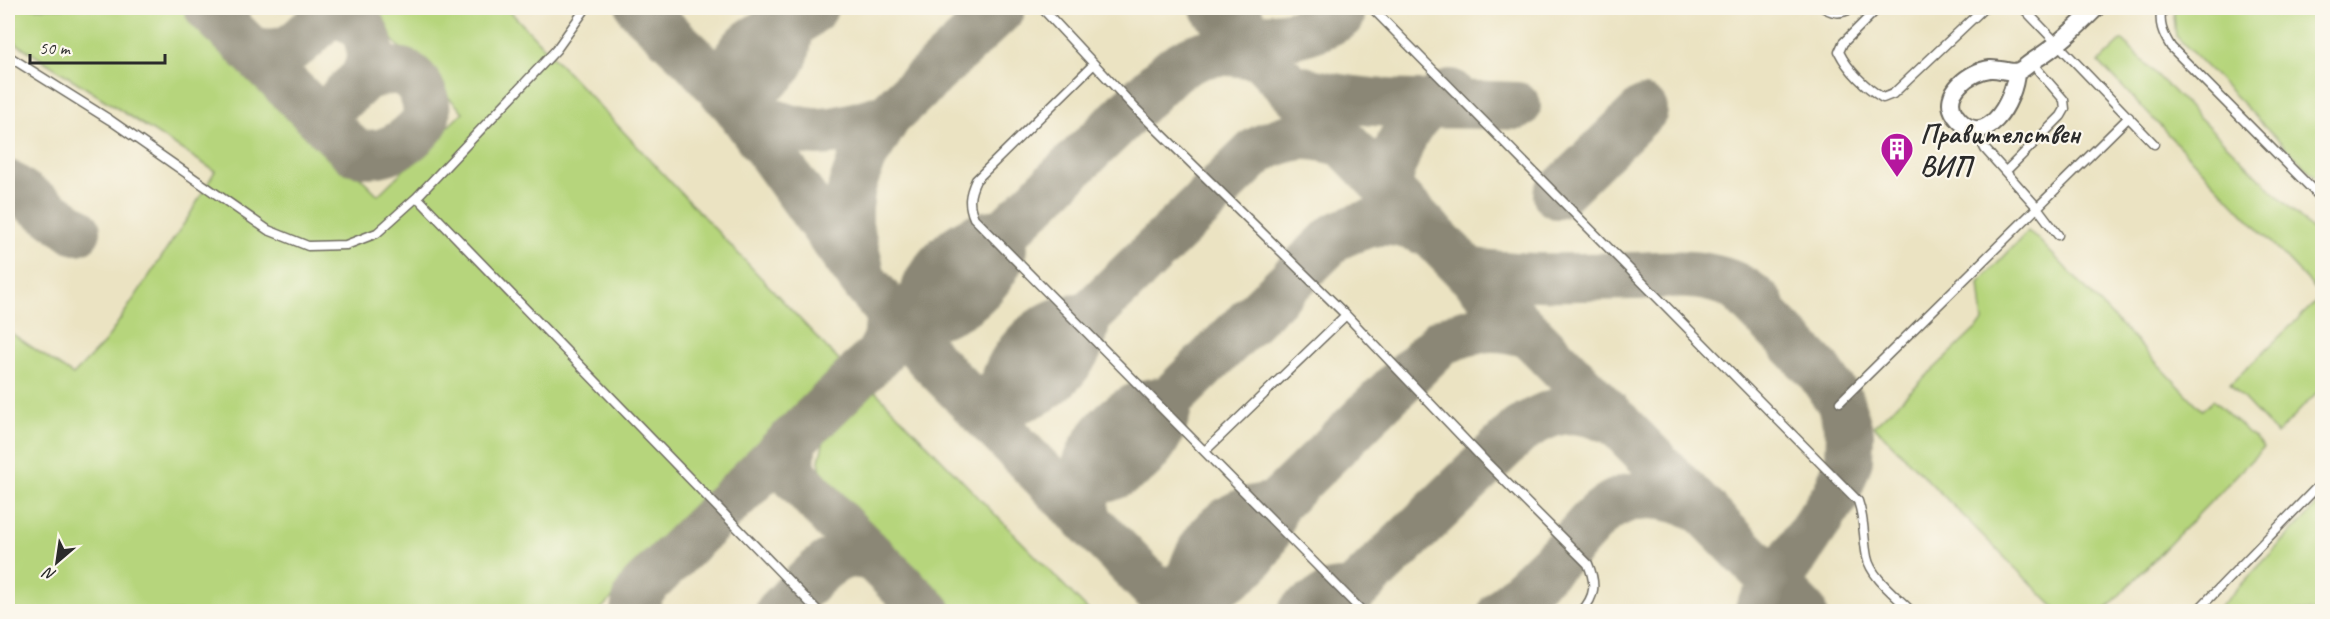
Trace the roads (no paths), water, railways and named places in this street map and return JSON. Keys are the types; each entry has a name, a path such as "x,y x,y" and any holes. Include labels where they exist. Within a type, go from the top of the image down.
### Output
{"street":[{"path":"2016,72 2013,95 1999,118 1990,125 1971,128 1954,113 1951,104 1956,88 1963,81 1983,71 2004,69 2016,72 2059,44 2096,8"}],"lane":[{"path":"8,56 110,120 268,230 308,246 346,245 377,233 417,197 556,50 586,8"},
{"path":"1042,8 1134,107 1346,315 1487,463 1588,564 1595,580 1592,594 1581,612"},
{"path":"1372,8 1858,501 1864,517 1867,559 1876,575 1912,612"},
{"path":"1824,8 1833,13 1843,13 1853,8"},
{"path":"1878,8 1842,43 1839,52 1843,61 1874,93 1883,98 1893,94 1984,8"},
{"path":"1969,8 1976,15"},
{"path":"2023,8 2154,144"},
{"path":"2162,8 2160,17 2163,33 2171,46 2322,199"},
{"path":"2006,171 2061,116 2065,109 2064,100 2031,62"},
{"path":"1094,64 981,175 970,192 969,206 983,227 1206,450 1363,612"},
{"path":"1840,402 2036,206 2129,117"},
{"path":"1980,128 1980,139 1985,149 2036,206 2058,235"},
{"path":"417,197 819,612"},
{"path":"1206,450 1346,315"},
{"path":"2196,612 2322,485"}],"waterway":[{"path":"8,608 12,612"}],"place":[{"name":"Правителствен ВИП","path":"1897,178"}]}
